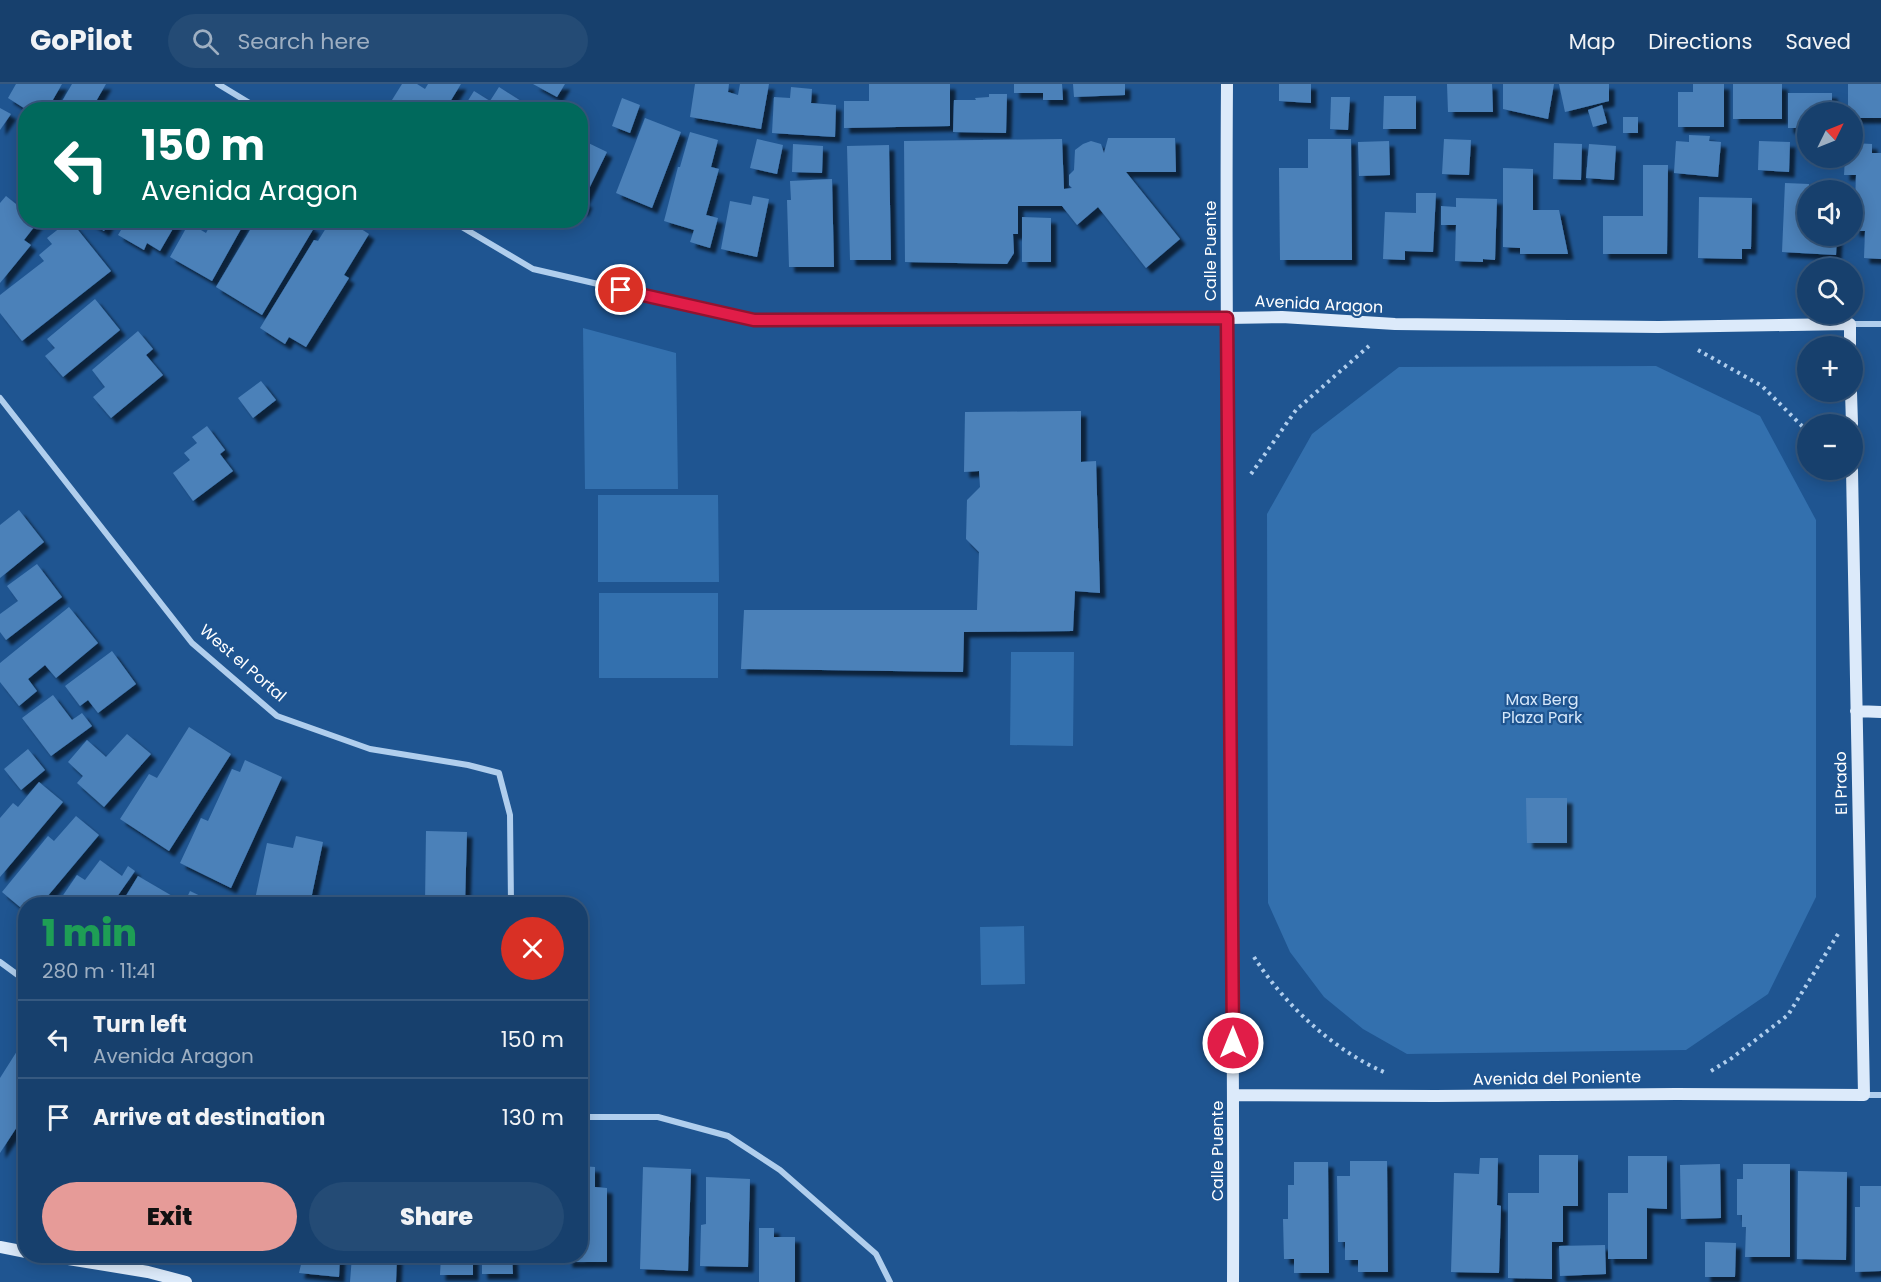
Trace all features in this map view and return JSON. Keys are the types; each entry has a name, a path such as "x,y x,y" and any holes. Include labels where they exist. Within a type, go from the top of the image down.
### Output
{"street":[{"path":"218,84 248,102"},
{"name":"Calle Puente","path":"1227,84 1228,503 1234,1095 1233,1282"},
{"name":"Avenida Aragon","path":"464,228 533,269 754,320 1282,317 1395,324 1658,327 1850,324"},
{"path":"1850,324 1850,336"},
{"name":"Avenida Aragon","path":"1863,324 1881,324"},
{"name":"West el Portal","path":"0,398 192,643 277,716 370,749 468,765 499,773 510,815 511,897"},
{"name":"El Prado","path":"1852,480 1864,1095"},
{"path":"1856,711 1881,712"},
{"path":"0,962 18,975"},
{"name":"Avenida del Poniente","path":"1234,1095 1881,1095"},
{"path":"588,1117 658,1117 728,1136 780,1170 876,1254 890,1282"},
{"path":"0,1247 18,1250"},
{"path":"93,1263 148,1272 186,1282"}],"path":[{"path":"1228,503 1262,460 1296,410 1345,365 1395,324"},
{"path":"1658,327 1762,386 1797,421"},
{"path":"1676,1094 1732,1058 1788,1015 1860,897"},
{"path":"1254,956 1264,973 1314,1028 1363,1063 1394,1077"}],"green space":[{"path":"583,328 676,353 678,489 585,489"},
{"name":"Max Berg Plaza Park","path":"1656,366 1760,416 1816,520 1816,897 1768,994 1686,1050 1407,1054 1363,1029 1324,997 1290,952 1268,903 1267,514 1312,434 1399,367"},
{"path":"598,495 718,495 719,582 598,582"},
{"path":"599,593 718,593 718,678 599,678"},
{"path":"1011,652 1074,652 1073,746 1010,745"},
{"path":"1024,926 1025,984 981,985 980,927"}],"building":[{"path":"16,84 62,84 52,102 18,102 18,104 8,98"},
{"path":"72,84 106,84 96,102 62,102"},
{"path":"402,84 417,84 425,89 428,84 461,84 450,102 391,102"},
{"path":"533,84 565,84 557,97"},
{"path":"695,84 729,84 728,92 738,95 740,84 769,84 761,129 690,117"},
{"path":"869,84 950,84 950,126 844,128 844,101 869,101"},
{"path":"1014,84 1062,84 1063,100 1043,100 1043,93 1014,93"},
{"path":"1073,84 1125,84 1125,95 1074,97"},
{"path":"1279,84 1311,84 1311,103 1279,101"},
{"path":"1447,84 1492,84 1493,112 1448,112"},
{"path":"1503,84 1554,84 1548,119 1503,109"},
{"path":"1559,84 1609,84 1609,101 1565,112"},
{"path":"1693,84 1724,84 1724,127 1678,127 1678,92 1693,92"},
{"path":"1733,84 1782,84 1782,119 1733,119"},
{"path":"1848,84 1881,84 1881,118 1863,118 1863,102 1848,102"},
{"path":"499,87 521,101 467,102 474,91 490,101"},
{"path":"791,87 812,89 811,103 836,105 835,137 772,133 774,97 790,98"},
{"path":"1788,93 1832,93 1832,102 1797,102 1797,128 1788,128"},
{"path":"989,94 1007,94 1006,133 953,132 954,100 976,100 975,98 989,97"},
{"path":"1384,96 1416,96 1416,129 1383,129"},
{"path":"1331,97 1350,97 1348,130 1330,129"},
{"path":"622,98 640,105 630,133 612,126"},
{"path":"1602,105 1607,123 1593,127 1588,110"},
{"path":"0,108 11,114 0,130"},
{"path":"1623,117 1638,117 1638,133 1623,133"},
{"path":"645,118 681,132 652,208 616,193"},
{"path":"690,132 718,140 711,167 719,169 706,215 718,218 710,248 690,242 694,230 664,221"},
{"path":"1689,135 1710,136 1709,141 1721,142 1718,177 1674,173 1676,141 1689,142"},
{"path":"1108,138 1175,138 1176,172 1126,172 1180,239 1146,268 1098,207 1077,225 1062,206 1018,206 1018,234 1013,234 1014,253 1007,264 905,262 904,141 1062,139 1064,189 1072,188 1069,185 1069,175 1074,170 1075,150 1091,141 1101,144 1104,153"},
{"path":"757,139 783,145 777,174 750,168"},
{"path":"1308,139 1351,139 1352,260 1280,260 1279,168 1308,168"},
{"path":"1444,139 1471,140 1469,175 1442,174"},
{"path":"1389,141 1390,175 1359,176 1358,142"},
{"path":"1759,141 1790,142 1789,172 1758,170"},
{"path":"588,143 607,152 588,191"},
{"path":"1554,143 1582,144 1581,180 1553,179"},
{"path":"793,144 823,146 822,173 792,172"},
{"path":"1589,144 1616,146 1614,180 1586,178"},
{"path":"1863,144 1872,144 1872,153 1881,153 1881,259 1864,258 1863,180 1856,180 1856,175 1844,175 1844,168 1863,168"},
{"path":"889,145 891,260 850,260 847,146"},
{"path":"1643,165 1668,165 1667,254 1603,254 1603,216 1643,216"},
{"path":"1503,168 1533,169 1533,210 1559,210 1568,254 1520,254 1520,248 1503,247"},
{"path":"832,179 834,267 789,267 787,200 791,200 790,181"},
{"path":"1785,183 1797,184 1797,246 1836,246 1836,255 1782,252"},
{"path":"1416,193 1436,193 1433,252 1405,251 1405,260 1383,259 1385,212 1416,213"},
{"path":"6,196 18,206 18,228 33,228 24,240 31,245 0,283 0,203"},
{"path":"753,196 769,199 757,257 721,249 730,201 751,205"},
{"path":"1699,197 1752,198 1751,249 1742,249 1742,259 1698,258"},
{"path":"1456,198 1497,199 1495,260 1455,261 1456,225 1441,225 1441,206 1456,207"},
{"path":"1022,217 1051,218 1051,262 1022,262"},
{"path":"60,228 76,228 111,271 22,341 0,313 0,295 44,261 39,255 52,244 47,238"},
{"path":"122,228 173,228 160,251 147,243 144,250 118,235"},
{"path":"186,228 198,228 206,233 209,228 242,228 212,281 170,257"},
{"path":"251,228 314,228 262,315 216,287"},
{"path":"326,228 360,228 369,234 344,275 349,278 306,347 289,337 285,344 260,328 314,240 318,241"},
{"path":"95,299 120,330 63,377 45,356 55,348 47,339"},
{"path":"138,331 153,349 146,355 163,375 111,418 93,397 105,387 92,370"},
{"path":"261,381 276,400 253,418 238,398"},
{"path":"1081,411 1081,462 1096,461 1100,593 1075,591 1073,631 964,632 963,672 741,669 744,610 977,610 979,552 966,539 967,500 980,487 979,471 964,472 965,412"},
{"path":"207,426 225,450 220,454 233,471 193,501 173,473 190,460 184,453 197,443 192,437"},
{"path":"19,510 44,542 0,578 0,525"},
{"path":"37,564 62,597 6,640 0,632 0,614 18,601 7,586"},
{"path":"69,607 98,643 56,678 45,665 28,679 37,691 19,706 0,682 0,663"},
{"path":"112,651 136,684 98,713 88,700 80,706 65,686"},
{"path":"53,695 72,720 82,713 92,726 51,756 22,718"},
{"path":"189,727 231,754 169,851 120,819 149,774 157,778"},
{"path":"127,734 151,754 104,807 77,783 83,776 68,762 87,740 106,757"},
{"path":"28,749 45,770 21,790 4,769"},
{"path":"245,760 282,777 231,888 180,863 201,818 208,821 232,769 240,772"},
{"path":"39,782 63,802 0,877 0,818 13,803 18,807"},
{"path":"1526,798 1567,798 1567,843 1527,843"},
{"path":"76,816 99,835 47,897 18,897 18,905 2,892 48,836 54,841"},
{"path":"426,831 467,832 465,897 425,897"},
{"path":"296,836 323,842 311,897 255,897 267,843 293,848"},
{"path":"100,860 122,876 128,866 135,871 117,897 62,897 77,875 85,880"},
{"path":"138,876 174,897 125,897"},
{"path":"190,891 202,897 187,897"},
{"path":"18,1050 18,1125 0,1153 0,1078"},
{"path":"1539,1155 1578,1155 1578,1206 1563,1206 1563,1242 1552,1242 1552,1279 1508,1278 1508,1193 1539,1193"},
{"path":"1628,1156 1667,1156 1667,1209 1647,1208 1647,1259 1608,1259 1608,1193 1628,1193"},
{"path":"1480,1158 1498,1158 1497,1205 1501,1206 1499,1273 1451,1272 1454,1173 1479,1174"},
{"path":"1350,1161 1387,1161 1388,1272 1358,1272 1358,1260 1345,1260 1345,1242 1338,1242 1337,1176 1350,1176"},
{"path":"1294,1162 1328,1162 1329,1273 1294,1273 1294,1259 1284,1259 1283,1219 1288,1219 1288,1185 1294,1185"},
{"path":"1720,1164 1721,1218 1681,1219 1680,1165"},
{"path":"1743,1164 1790,1164 1790,1257 1745,1257 1746,1227 1742,1227 1742,1215 1737,1215 1737,1179 1743,1179"},
{"path":"588,1167 595,1167 595,1187 607,1188 607,1262 588,1262"},
{"path":"643,1167 691,1169 688,1271 640,1269"},
{"path":"1798,1171 1847,1172 1846,1260 1797,1259"},
{"path":"706,1177 750,1179 748,1267 700,1266 701,1225 706,1224"},
{"path":"1860,1186 1881,1186 1881,1271 1855,1272 1855,1207 1860,1207"},
{"path":"759,1228 774,1228 774,1237 795,1237 795,1282 759,1282"},
{"path":"1705,1242 1736,1243 1735,1277 1705,1277"},
{"path":"1605,1245 1606,1274 1560,1276 1559,1246"},
{"path":"301,1263 340,1263 339,1277 299,1273"},
{"path":"351,1263 397,1263 396,1282 350,1282"},
{"path":"441,1263 473,1263 473,1275 440,1275"},
{"path":"482,1263 512,1263 513,1274 482,1274"}],"route":[{"path":"621,290 754,320 1227,318 1233,1043"}]}
